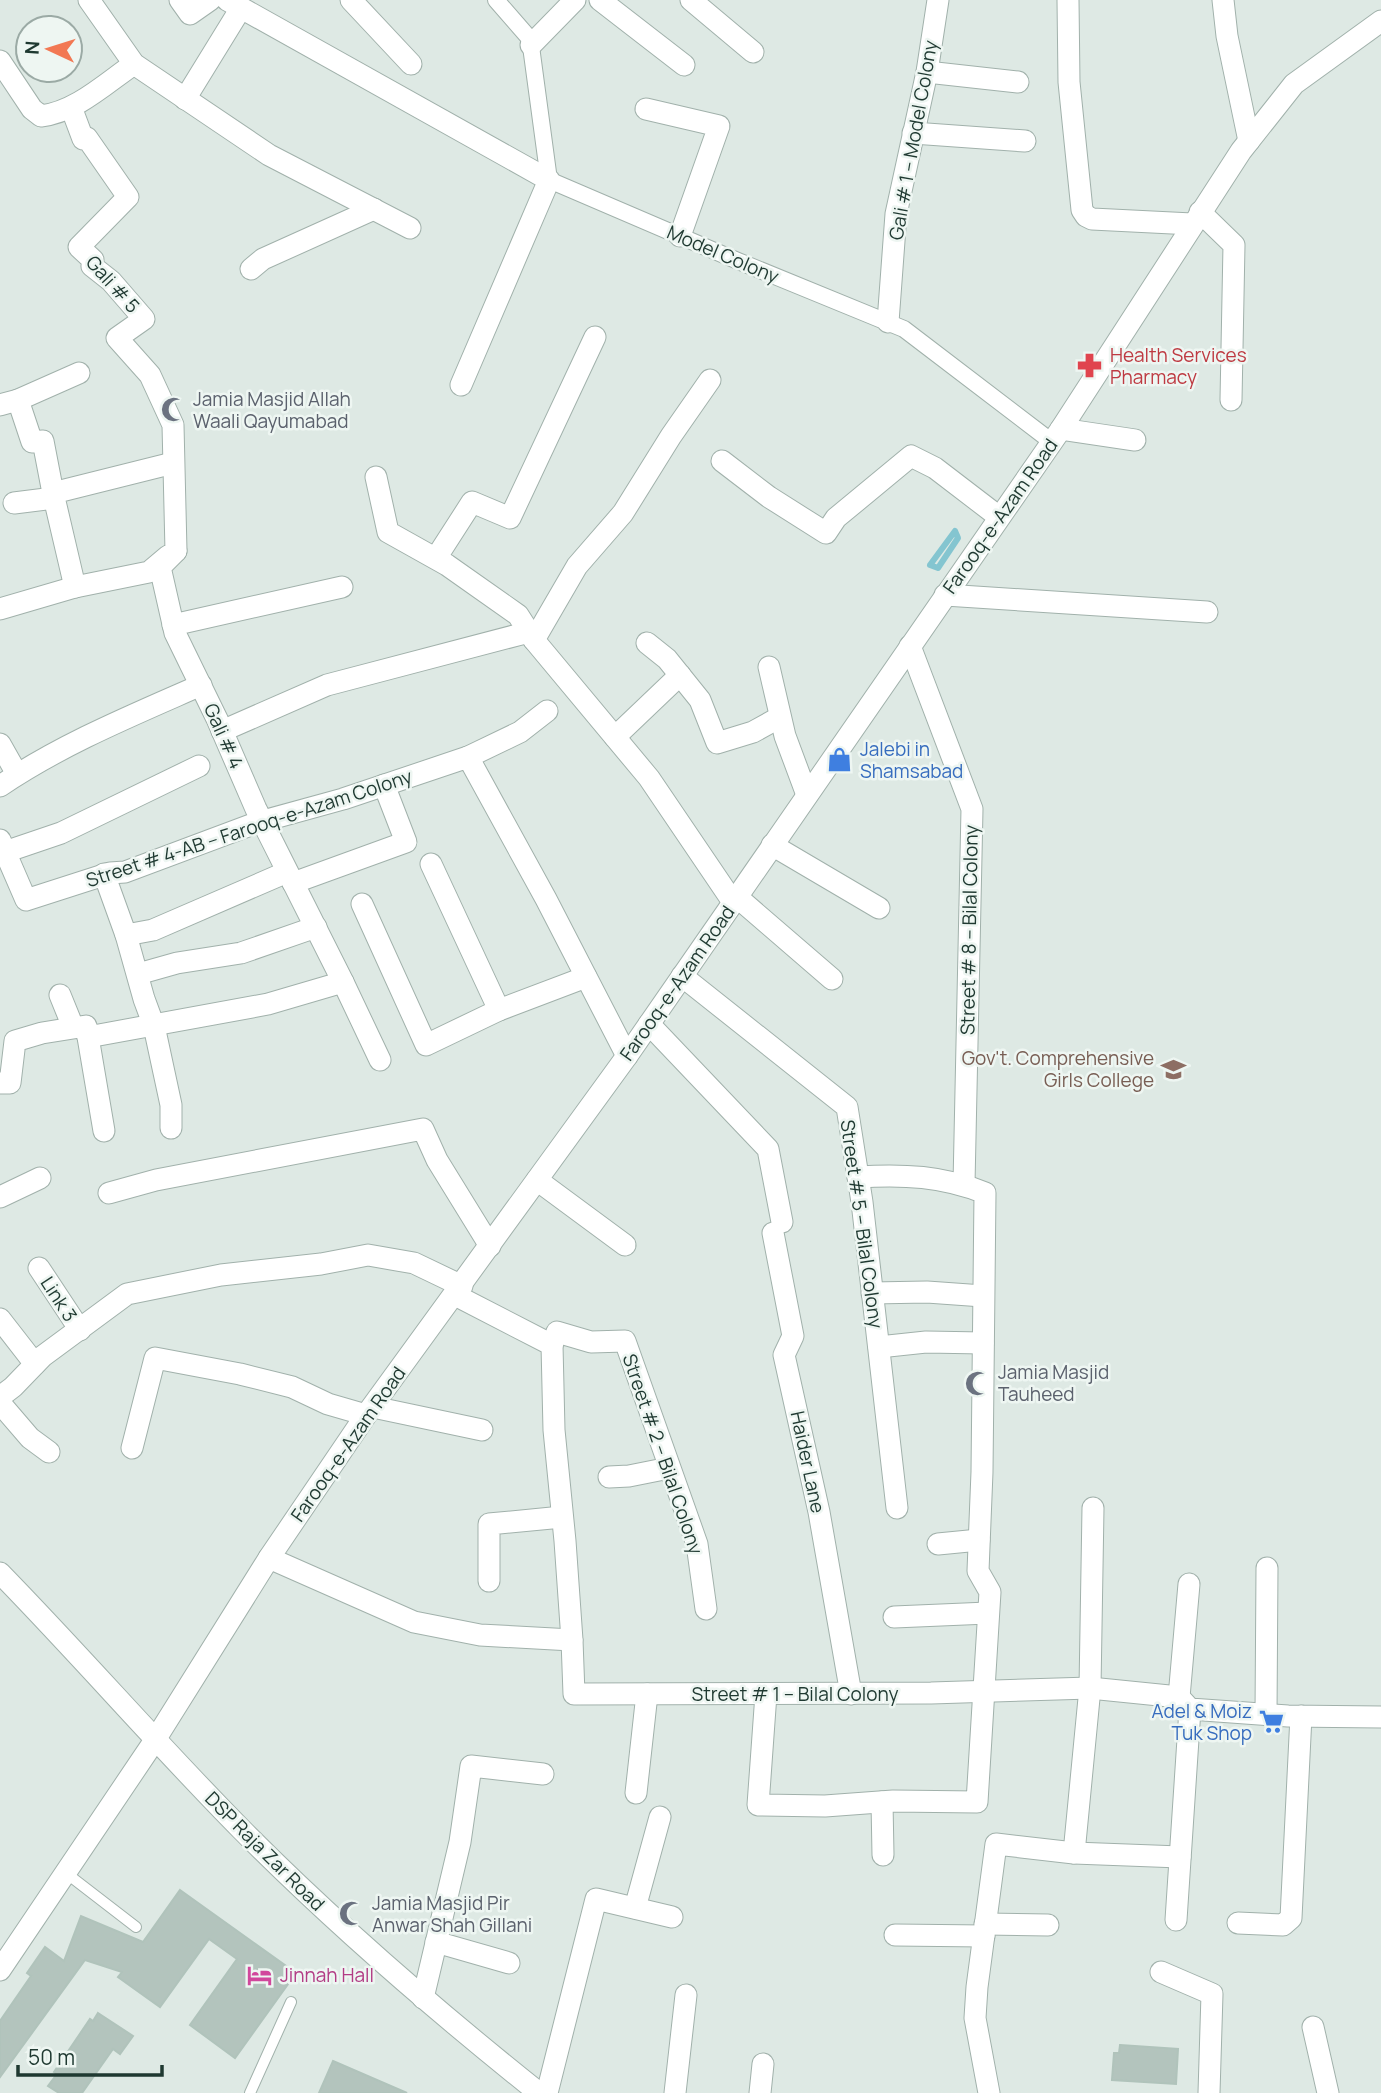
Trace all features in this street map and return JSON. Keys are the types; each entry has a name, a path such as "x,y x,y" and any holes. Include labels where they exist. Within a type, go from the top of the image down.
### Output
{"street":[{"path":"89,0 134,64 270,155 410,228"},
{"path":"180,0 190,14 210,0"},
{"path":"351,0 411,64"},
{"path":"461,385 549,180 530,39 496,0"},
{"path":"531,45 575,0"},
{"path":"600,0 684,65"},
{"path":"691,0 753,52"},
{"name":"Gali # 1 -- Model Colony","path":"888,322 896,214 938,0"},
{"path":"1068,0 1069,82 1082,210 1092,219 1196,218 1234,245 1231,400"},
{"path":"1223,0 1227,36 1249,141"},
{"path":"185,99 234,4 549,180"},
{"name":"Farooq-e-Azam Road","path":"0,1970 155,1740 269,1558 369,1411 627,1056 1056,436 1196,218 1249,141 1294,84 1381,21"},
{"path":"0,61 32,109 41,116 71,107 134,64"},
{"path":"926,72 1018,82"},
{"name":"Gali # 5","path":"71,107 83,139 87,138 128,197 79,247 93,260 92,266 111,281 144,319 117,338 150,375 173,425 176,551"},
{"path":"646,109 719,126 680,236"},
{"path":"913,133 1025,141"},
{"name":"Model Colony","path":"549,180 904,329 1056,436"},
{"path":"251,269 263,259 374,209"},
{"path":"436,558 472,502 510,518 595,337"},
{"path":"75,587 43,441 32,442 9,402 79,373"},
{"path":"222,731 327,685 532,636 577,566 623,513 710,380"},
{"path":"1056,436 1135,440"},
{"path":"722,461 769,497 826,533 836,518 911,456 935,468 999,517"},
{"path":"14,503 173,463"},
{"path":"376,477 388,532 436,558 518,615 532,636 649,778 735,900 832,979"},
{"path":"0,609 75,587 149,572 176,551"},
{"name":"Gali # 4","path":"176,551 160,567 173,625 262,822 380,1060"},
{"path":"173,625 342,587"},
{"path":"945,595 1207,612"},
{"path":"647,643 667,659 700,700 717,743 753,732 780,717"},
{"name":"Street # 8 -- Bilal Colony","path":"910,646 972,809 964,1184"},
{"path":"769,667 785,736 807,795"},
{"path":"615,737 680,675"},
{"path":"0,744 9,780 106,728 201,685"},
{"name":"Street # 4-AB -- Farooq-e-Azam Colony","path":"2,846 26,900 104,874 125,872 256,823 468,757 520,732 547,711"},
{"path":"468,757 627,1056"},
{"path":"2,846 61,833 199,766"},
{"path":"127,935 153,930 290,877 406,842 384,785"},
{"path":"772,845 879,908"},
{"path":"431,864 499,1010"},
{"path":"104,874 127,935 154,1026 171,1105 171,1128"},
{"path":"362,904 426,1045 499,1010 586,977"},
{"path":"138,974 177,963 241,953 314,923"},
{"name":"Street # 5 -- Bilal Colony","path":"682,976 847,1107 858,1177 897,1508"},
{"path":"0,1083 9,1083 8,1040 42,1032 154,1026 268,1004 343,982"},
{"path":"60,995 80,1032 104,1130"},
{"name":"Haider Lane","path":"649,1024 768,1149 793,1336 784,1355 819,1512 851,1694"},
{"path":"109,1194 156,1180 423,1129 437,1160 490,1246"},
{"path":"766,1694 758,1805 977,1802 990,1592 978,1571 982,1472 985,1193 964,1184 902,1174 858,1177"},
{"path":"0,1197 40,1178"},
{"path":"537,1180 625,1245"},
{"path":"0,1397 35,1364 127,1294 221,1275 321,1264 368,1255 414,1263 552,1345 554,1430 572,1640 480,1635 414,1622 269,1558"},
{"name":"Link 3","path":"39,1268 80,1330"},
{"path":"872,1293 926,1292 983,1296"},
{"path":"0,1319 35,1364"},
{"name":"Street # 2 -- Bilal Colony","path":"552,1345 558,1332 591,1342 625,1341 697,1544 706,1609"},
{"path":"879,1347 926,1342 983,1343"},
{"path":"132,1448 155,1358 279,1384 328,1404 482,1430"},
{"path":"0,1404 30,1438 49,1452"},
{"path":"609,1477 669,1468"},
{"path":"1074,1853 1090,1688 1093,1508"},
{"path":"489,1581 489,1524 562,1517"},
{"path":"937,1544 979,1540"},
{"path":"1266,1714 1267,1568"},
{"name":"DSP Raja Zar Road","path":"0,1573 251,1839 423,1998 539,2093"},
{"path":"1176,1920 1189,1584"},
{"path":"894,1617 988,1613"},
{"name":"Street # 1 -- Bilal Colony","path":"572,1640 574,1694 851,1694 1090,1688 1266,1714 1381,1717"},
{"path":"636,1793 647,1694"},
{"path":"1238,1923 1283,1925 1291,1918 1301,1716"},
{"path":"423,1998 460,1842 471,1766 543,1774"},
{"path":"882,1802 883,1855"},
{"path":"635,1908 660,1817"},
{"path":"989,2093 975,2018 996,1844 1074,1853 1180,1857"},
{"path":"547,2093 594,1902 600,1898 672,1917"},
{"path":"895,1935 1048,1925"},
{"path":"436,1942 509,1963"},
{"path":"1161,1972 1212,1994 1209,2093"},
{"path":"675,2093 686,1995"},
{"path":"1313,2028 1328,2093"},
{"path":"760,2093 763,2064"}],"lane":[{"path":"66,1873 136,1927"},
{"path":"250,2093 291,2001"}],"building":[{"name":"Jinnah Hall","path":"180,1890 296,1973 235,2058 190,2025 237,1959 209,1939 160,2007 118,1977 122,1972 85,1960 0,2077 0,2021 31,1976 27,1973 45,1947 64,1961 81,1916 143,1942"},
{"path":"98,2013 133,2036 120,2054 113,2049 82,2093 59,2093 48,2086 57,2074 54,2072 90,2019 93,2021"},
{"path":"1120,2045 1178,2049 1176,2084 1112,2080 1114,2053 1119,2053"},
{"path":"333,2061 407,2093 319,2093"}],"waterway":[{"path":"955,531 958,538 938,568 930,565 955,531"}],"place":[{"name":"Health Services Pharmacy","path":"1090,366"},
{"name":"Jamia Masjid Allah Waali Qayumabad","path":"173,410"},
{"name":"Jalebi in Shamsabad","path":"840,760"},
{"name":"Gov't. Comprehensive Girls College","path":"1174,1069"},
{"name":"Jamia Masjid Tauheed","path":"978,1383"},
{"name":"Adel & Moiz Tuk Shop","path":"1272,1722"},
{"name":"Jamia Masjid Pir Anwar Shah Gillani","path":"352,1914"},
{"name":"Jinnah Hall","path":"260,1975"}]}
